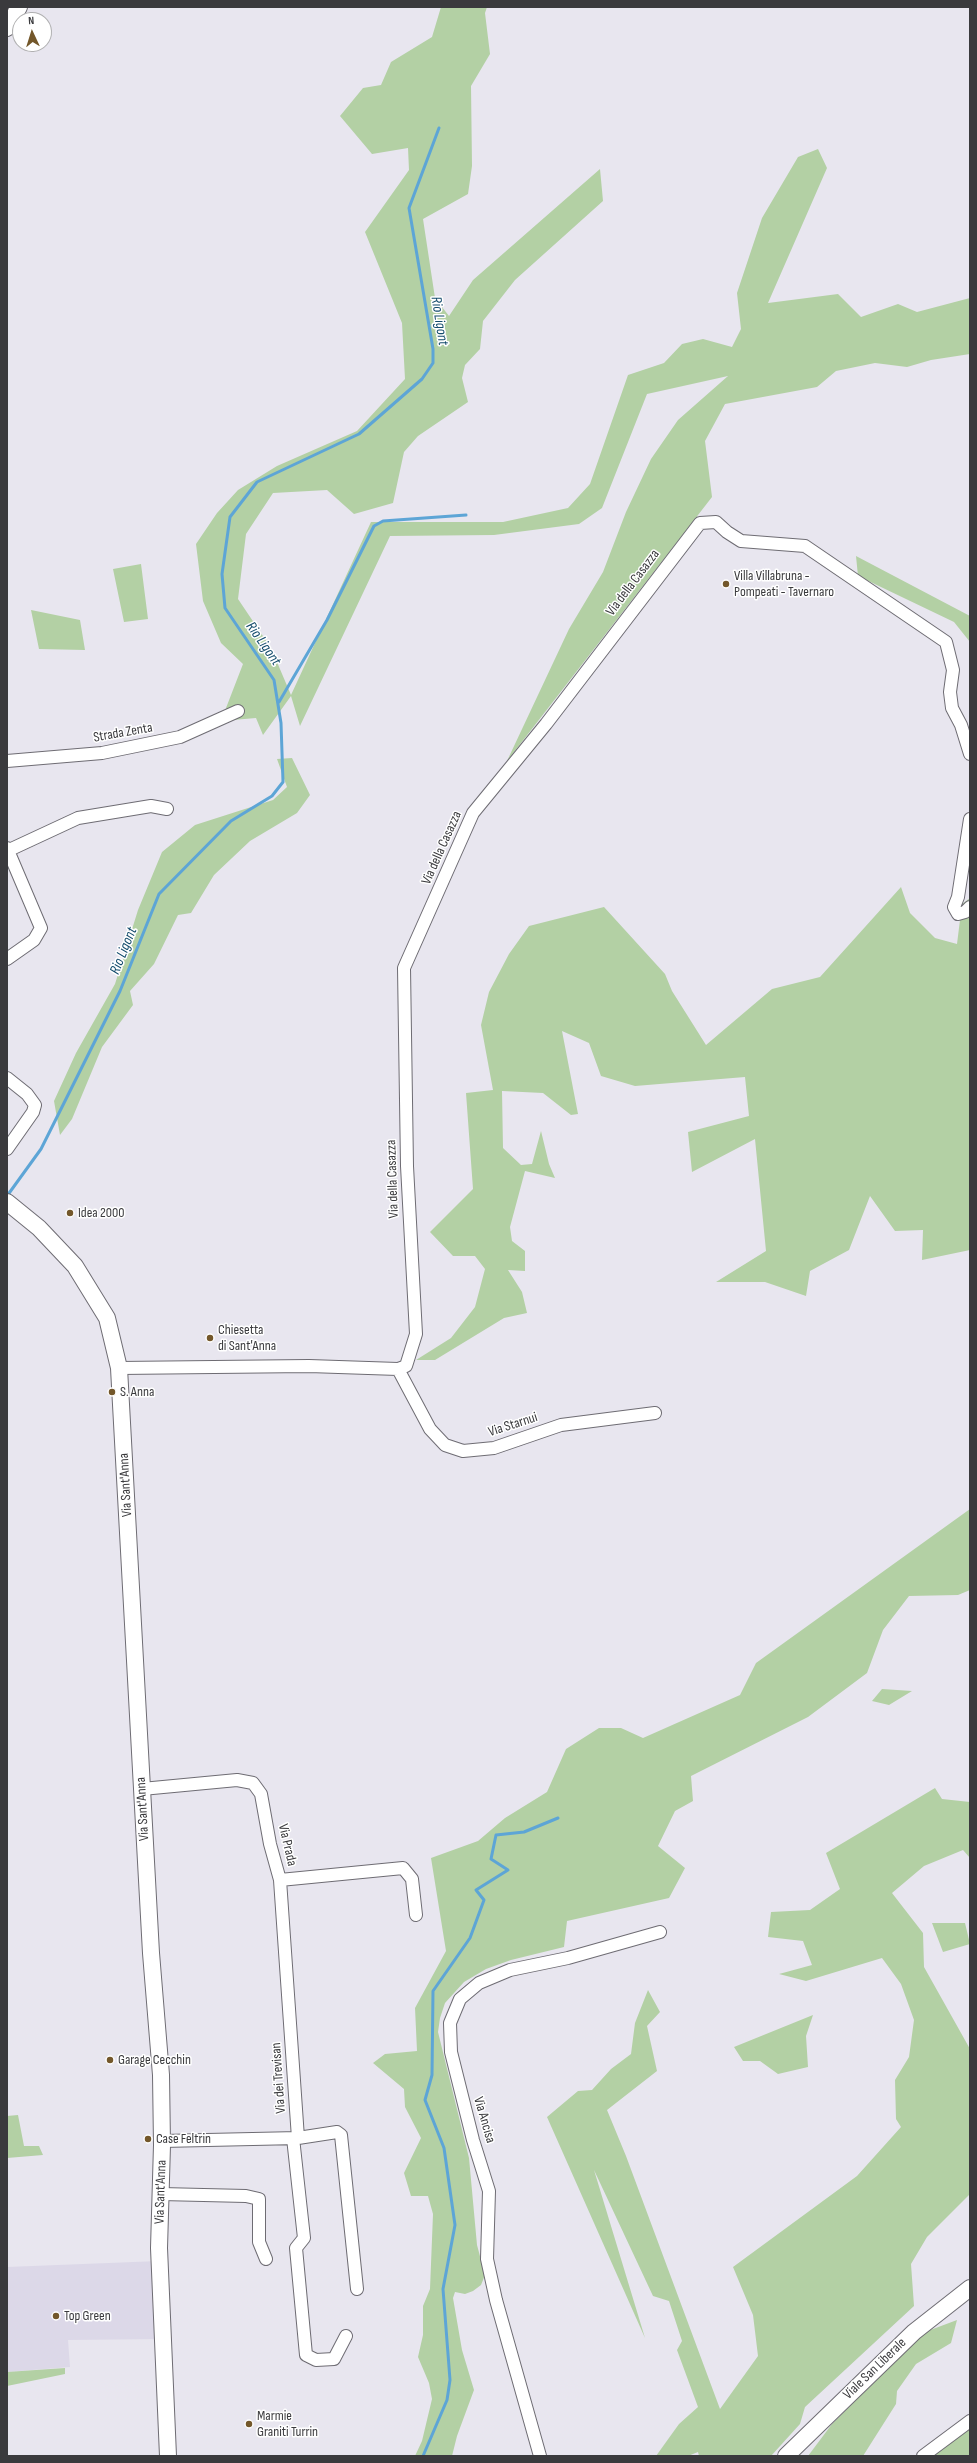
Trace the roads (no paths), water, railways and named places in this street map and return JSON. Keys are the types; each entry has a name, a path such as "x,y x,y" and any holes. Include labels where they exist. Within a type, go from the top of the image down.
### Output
{"main road":[{"path":"7,28 19,7"},
{"name":"Via Sant'Anna","path":"11,1205 71,1260 88,1285 107,1318 119,1368 142,1788 161,2075 162,2141 159,2248 168,2456"},
{"name":"Viale San Liberale","path":"786,2456 914,2332 970,2288"}],"street":[{"name":"Via della Casazza","path":"398,1369 406,1366 416,1334 407,1166 404,968 473,813 546,724 700,523 716,522 727,532 741,541 805,546 946,642 953,670 950,692 952,708 961,725 970,754"},
{"name":"Strada Zenta","path":"7,761 102,753 180,737 238,711"},
{"path":"7,959 34,940 41,928 7,850 78,818 151,806 166,809"},
{"path":"970,819 958,897 954,907 958,914 966,912 970,907"},
{"path":"7,1078 23,1090 34,1102 33,1112 7,1149"},
{"path":"119,1368 309,1366 398,1369"},
{"name":"Via Starnui","path":"398,1369 430,1429 445,1445 463,1451 494,1448 561,1425 655,1413"},
{"name":"Via Prada","path":"142,1788 237,1780 253,1783 261,1794 270,1844 280,1880 403,1868 412,1879 416,1914"},
{"name":"Via dei Trevisan","path":"280,1880 296,2138 304,2238 296,2248 306,2355 316,2360 334,2359 346,2336"},
{"name":"Via Ancisa","path":"540,2456 496,2300 487,2259 489,2191 473,2140 451,2052 450,2023 460,1999 479,1983 510,1970 568,1958 660,1932"},
{"path":"162,2141 296,2138 337,2132 341,2135 357,2289"},
{"path":"161,2194 246,2196 258,2199 259,2242 266,2260"},
{"path":"923,2456 970,2421"}],"waterway":[{"name":"Rio Ligont","path":"7,1196 41,1149 120,991 159,894 231,821 272,796 283,782 281,723 274,680 225,608 222,574 230,517 257,482 359,434 422,379 433,363 433,349 409,208 439,128"},
{"path":"279,702 327,620 374,526 383,521 466,515"},
{"path":"423,2456 447,2400 450,2380 443,2289 455,2225 444,2148 425,2100 432,2075 433,1991 470,1938 484,1900 476,1890 508,1870 491,1859 496,1835 524,1832 558,1818"}],"place":[{"name":"Villa Villabruna - Pompeati - Tavernaro","path":"726,584"},
{"name":"Idea 2000","path":"70,1213"},
{"name":"Chiesetta di Sant'Anna","path":"210,1338"},
{"name":"S. Anna","path":"112,1392"},
{"name":"Garage Cecchin","path":"110,2060"},
{"name":"Case Feltrin","path":"148,2139"},
{"name":"Top Green","path":"56,2316"},
{"name":"Marmie Graniti Turrin","path":"249,2424"}]}
